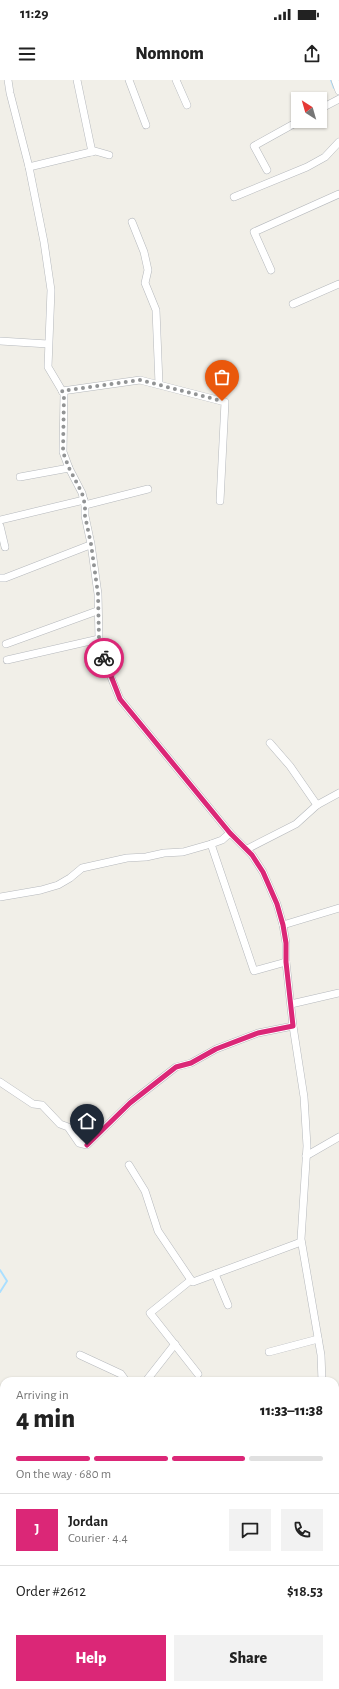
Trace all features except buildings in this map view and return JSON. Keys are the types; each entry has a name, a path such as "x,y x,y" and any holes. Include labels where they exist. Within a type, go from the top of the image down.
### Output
{"street":[{"path":"8,80 10,93 30,167 44,242 51,290 48,367 64,394 63,452 69,468 82,493 84,502 98,594 99,639 104,660 120,699 230,833 247,849 263,872 277,904 283,925 286,943 286,962 293,1026 304,1097 306,1156 301,1242 318,1339 322,1377"},
{"path":"77,80 92,152"},
{"path":"129,80 146,125"},
{"path":"176,80 187,105"},
{"path":"335,80 339,91"},
{"path":"327,105 339,99"},
{"path":"267,170 254,146 291,125"},
{"path":"234,197 307,167 325,157 339,142"},
{"path":"30,167 95,151 109,155"},
{"path":"271,270 254,232 339,194"},
{"path":"132,222 144,252 148,270 145,283 156,310 159,384"},
{"path":"293,304 339,284"},
{"path":"0,341 48,344"},
{"path":"62,391 140,380 225,402 220,501"},
{"path":"20,477 69,468"},
{"path":"0,520 148,489"},
{"path":"0,526 5,547"},
{"path":"0,578 5,578 90,546"},
{"path":"6,644 98,611"},
{"path":"7,660 99,639"},
{"path":"270,743 290,766 317,805"},
{"path":"247,849 296,824 317,805 339,793"},
{"path":"0,897 41,890 58,885 70,878 82,868 127,858 183,852 222,840 230,833"},
{"path":"211,844 254,971 286,962"},
{"path":"283,925 339,908"},
{"path":"291,1004 339,993"},
{"path":"0,1082 33,1104 42,1105 60,1124 68,1127 79,1143 87,1145 130,1103 176,1067 191,1063 216,1049 258,1033 293,1026"},
{"path":"306,1156 339,1137"},
{"path":"129,1165 145,1191 158,1231 193,1282 301,1242"},
{"path":"215,1274 228,1305"},
{"path":"191,1280 150,1313 198,1374"},
{"path":"269,1352 318,1339"},
{"path":"149,1377 175,1344"},
{"path":"80,1355 121,1374 123,1377"}],"waterway":[{"path":"331,80 334,88"},
{"path":"0,1270 7,1281 0,1292"}],"way so far":[{"path":"104,658 99,639 98,594 90,546 91,544 85,516 85,505 82,493 69,468 63,452 64,394 62,391 140,380 222,401"}],"route":[{"path":"87,1145 130,1103 176,1067 191,1063 216,1049 258,1033 293,1026 286,962 286,943 283,925 277,904 263,872 252,855 230,833 120,699 104,658"}]}
